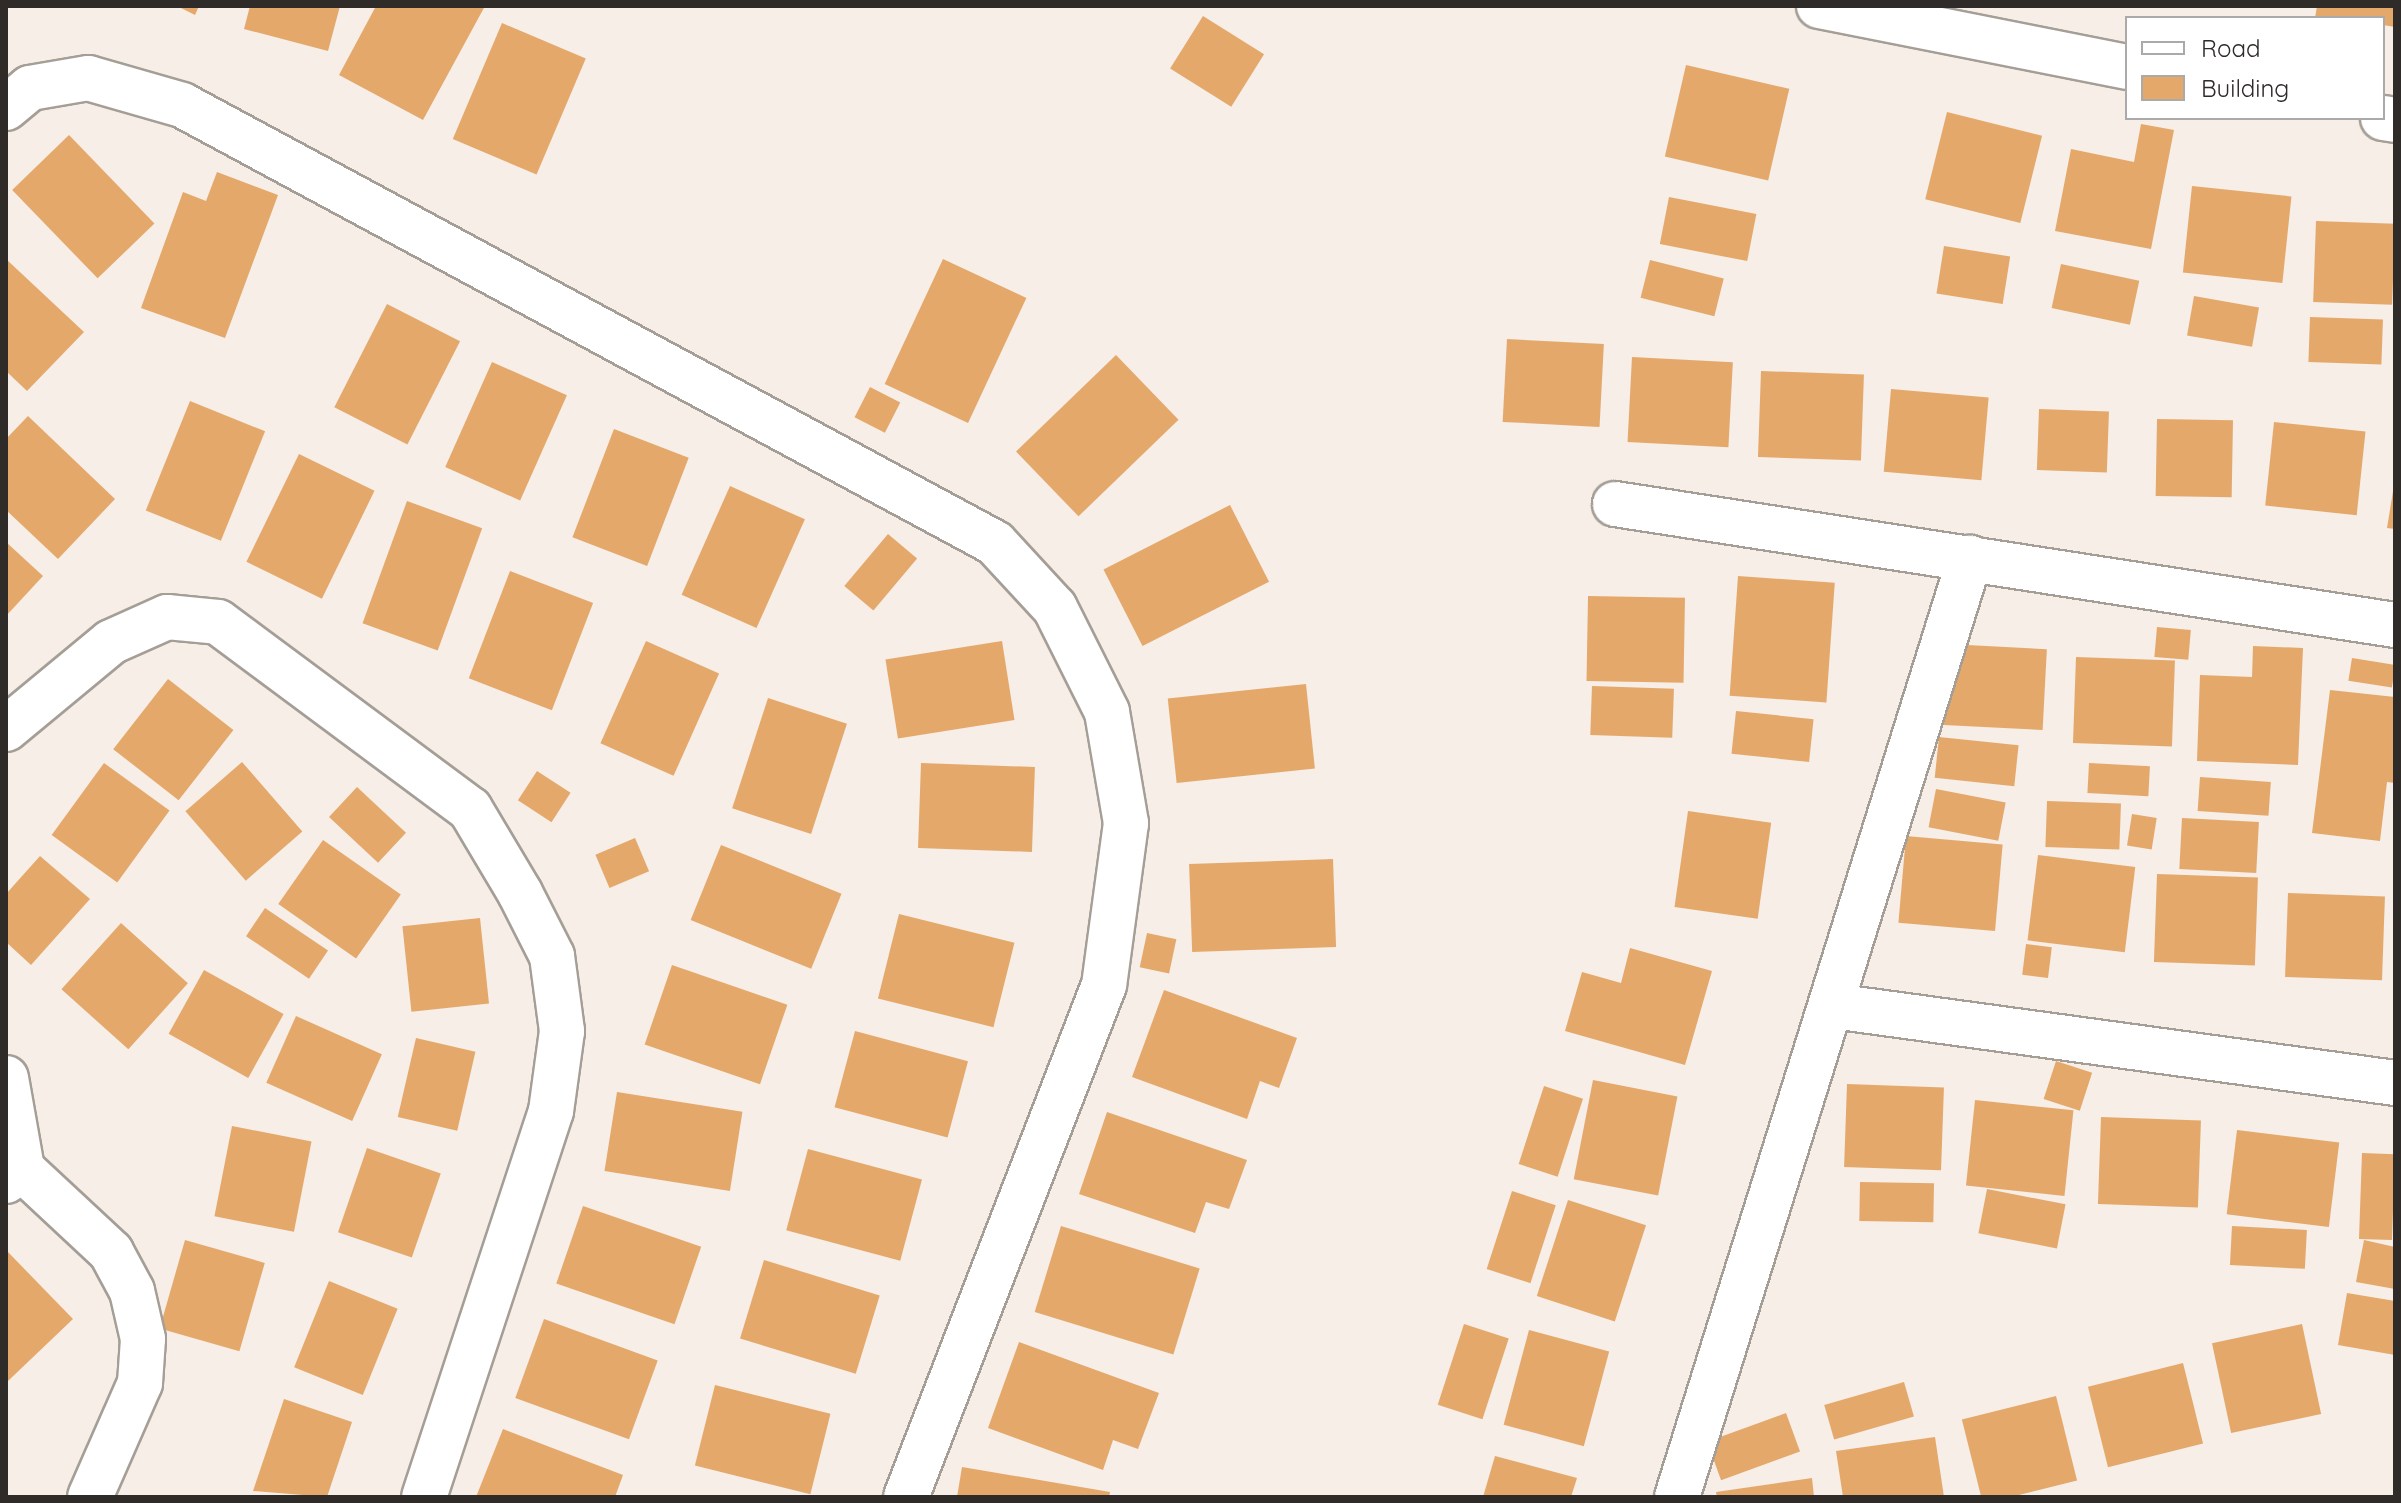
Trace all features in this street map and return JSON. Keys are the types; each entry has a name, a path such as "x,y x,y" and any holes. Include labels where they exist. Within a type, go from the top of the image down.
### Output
{"street":[{"path":"1819,6 2125,67"},
{"path":"6,108 30,88 88,78 182,105 995,543 1055,608 1107,712 1126,823 1104,985 906,1497"},
{"path":"1615,504 2395,625"},
{"path":"1677,1497 1833,1006 1970,558"},
{"path":"6,729 111,642 167,617 218,622 470,809 520,893 552,956 562,1031 551,1111 424,1497"},
{"path":"1833,1006 2395,1083"},
{"path":"6,1078 14,1175 111,1252 132,1291 143,1339 140,1383 90,1497"}],"building":[{"path":"177,6 199,6 195,15"},
{"path":"250,6 340,6 328,51 244,29"},
{"path":"376,6 485,6 423,120 339,75"},
{"path":"2317,6 2395,6 2395,27 2385,25 2385,16 2315,16"},
{"path":"1203,16 1264,54 1231,107 1170,69"},
{"path":"502,23 586,59 537,175 453,139"},
{"path":"1686,65 1789,89 1768,180 1665,157"},
{"path":"1947,112 2042,136 2020,223 1925,199"},
{"path":"2141,124 2174,130 2151,249 2055,231 2071,149 2134,162"},
{"path":"69,135 154,223 98,278 12,190"},
{"path":"217,172 278,195 225,338 141,308 183,192 206,201"},
{"path":"2192,186 2291,196 2282,283 2183,273"},
{"path":"1669,197 1756,214 1747,261 1660,244"},
{"path":"2316,221 2395,224 2392,305 2313,302"},
{"path":"1944,246 2010,256 2003,304 1936,293"},
{"path":"6,259 84,332 27,391 6,371"},
{"path":"943,259 1026,298 968,423 885,384"},
{"path":"1650,260 1724,278 1714,316 1641,298"},
{"path":"2061,264 2139,281 2130,325 2052,308"},
{"path":"2194,296 2259,307 2252,347 2187,335"},
{"path":"387,304 460,341 407,445 334,407"},
{"path":"2310,317 2383,320 2381,365 2308,362"},
{"path":"1507,339 1604,344 1600,427 1503,422"},
{"path":"1116,355 1179,420 1079,516 1016,452"},
{"path":"1632,357 1733,362 1728,447 1628,442"},
{"path":"492,362 567,395 520,500 445,467"},
{"path":"1761,371 1864,375 1861,461 1758,457"},
{"path":"870,387 900,402 885,433 855,417"},
{"path":"1891,389 1989,398 1981,480 1884,472"},
{"path":"190,401 265,431 221,541 146,510"},
{"path":"2039,409 2109,411 2107,472 2037,470"},
{"path":"28,416 115,499 58,559 6,510 6,439"},
{"path":"2157,419 2233,420 2232,497 2156,496"},
{"path":"2274,422 2365,432 2357,515 2265,506"},
{"path":"614,429 689,458 647,566 572,537"},
{"path":"299,454 374,491 322,599 246,562"},
{"path":"2395,479 2395,529 2387,528"},
{"path":"730,486 805,519 757,628 682,595"},
{"path":"407,501 482,528 438,651 363,623"},
{"path":"1230,505 1269,582 1143,646 1103,569"},
{"path":"888,534 917,558 873,611 844,586"},
{"path":"6,542 43,576 6,616"},
{"path":"510,571 593,603 552,710 469,678"},
{"path":"1738,576 1835,583 1826,702 1730,696"},
{"path":"1588,596 1685,598 1684,683 1587,681"},
{"path":"2157,627 2191,630 2188,660 2154,657"},
{"path":"646,641 719,674 674,776 600,743"},
{"path":"1002,641 1015,720 898,738 885,659"},
{"path":"1948,644 2047,649 2043,730 1944,725"},
{"path":"2253,646 2303,648 2298,765 2197,761 2200,675 2252,677"},
{"path":"2076,657 2175,660 2172,746 2073,743"},
{"path":"2352,658 2395,665 2392,688 2348,681"},
{"path":"168,679 233,730 179,800 113,749"},
{"path":"1306,684 1315,769 1177,783 1168,699"},
{"path":"1592,686 1674,689 1672,738 1590,735"},
{"path":"2330,690 2395,697 2395,783 2387,782 2380,841 2312,833"},
{"path":"768,698 847,724 811,834 732,808"},
{"path":"1736,711 1814,719 1809,762 1732,754"},
{"path":"1939,737 2019,745 2014,786 1935,778"},
{"path":"242,762 302,831 246,881 185,811"},
{"path":"104,763 170,811 117,883 52,835"},
{"path":"921,763 1035,767 1032,852 918,848"},
{"path":"2089,763 2150,766 2148,796 2087,793"},
{"path":"537,771 571,793 551,822 518,800"},
{"path":"2200,777 2271,782 2268,816 2198,811"},
{"path":"357,787 406,833 378,863 329,817"},
{"path":"1936,789 2006,803 1998,841 1929,827"},
{"path":"2047,801 2121,804 2119,850 2045,847"},
{"path":"1688,811 1771,823 1758,919 1675,907"},
{"path":"2132,814 2157,818 2152,850 2127,846"},
{"path":"2182,818 2259,822 2256,873 2179,869"},
{"path":"1906,836 2003,844 1995,931 1898,923"},
{"path":"635,838 649,871 609,888 595,855"},
{"path":"323,840 401,894 356,958 278,904"},
{"path":"721,845 842,894 811,969 691,920"},
{"path":"2038,855 2135,867 2125,952 2028,940"},
{"path":"40,856 90,899 31,965 6,942 6,894"},
{"path":"1333,859 1336,947 1192,952 1189,864"},
{"path":"2157,874 2258,878 2255,965 2154,962"},
{"path":"2288,893 2385,896 2382,980 2285,977"},
{"path":"265,908 328,950 309,979 246,936"},
{"path":"899,914 1014,943 993,1027 878,998"},
{"path":"480,918 489,1004 411,1012 402,926"},
{"path":"121,923 188,983 128,1049 61,989"},
{"path":"1147,933 1176,939 1169,973 1140,967"},
{"path":"2026,944 2052,947 2048,978 2022,975"},
{"path":"1630,948 1712,971 1685,1065 1565,1031 1582,972 1621,983"},
{"path":"672,965 787,1005 760,1084 645,1044"},
{"path":"204,970 284,1014 248,1078 169,1034"},
{"path":"1164,990 1297,1038 1279,1088 1260,1081 1247,1119 1132,1077"},
{"path":"296,1016 382,1054 352,1121 266,1083"},
{"path":"855,1031 968,1061 948,1138 835,1107"},
{"path":"416,1038 475,1052 457,1131 398,1117"},
{"path":"2056,1061 2092,1073 2080,1111 2044,1099"},
{"path":"1593,1080 1677,1096 1658,1196 1574,1179"},
{"path":"1847,1084 1944,1087 1941,1170 1844,1167"},
{"path":"1544,1086 1583,1099 1558,1177 1519,1164"},
{"path":"617,1092 742,1112 730,1191 604,1171"},
{"path":"1975,1100 2073,1110 2064,1196 1966,1186"},
{"path":"1107,1112 1247,1160 1229,1209 1206,1202 1195,1233 1079,1194"},
{"path":"2101,1117 2201,1120 2198,1207 2098,1204"},
{"path":"232,1126 312,1141 294,1232 214,1216"},
{"path":"2237,1130 2339,1143 2329,1227 2227,1214"},
{"path":"367,1148 441,1173 412,1258 338,1232"},
{"path":"808,1149 922,1180 900,1261 786,1230"},
{"path":"2362,1153 2395,1154 2392,1240 2359,1239"},
{"path":"1860,1182 1934,1183 1933,1222 1859,1221"},
{"path":"1987,1189 2066,1204 2057,1248 1978,1233"},
{"path":"1512,1191 1556,1205 1530,1283 1487,1269"},
{"path":"1568,1200 1646,1225 1615,1321 1537,1296"},
{"path":"583,1206 701,1247 674,1324 556,1284"},
{"path":"1061,1226 1200,1268 1173,1354 1035,1312"},
{"path":"2232,1226 2307,1230 2305,1269 2230,1265"},
{"path":"185,1240 265,1263 239,1351 160,1328"},
{"path":"2364,1240 2395,1247 2395,1289 2356,1282"},
{"path":"6,1250 73,1319 8,1381 6,1379"},
{"path":"764,1260 880,1295 856,1374 740,1338"},
{"path":"329,1281 398,1309 363,1395 294,1367"},
{"path":"2347,1293 2395,1301 2395,1355 2338,1345"},
{"path":"544,1319 658,1360 629,1439 515,1398"},
{"path":"1464,1324 1509,1339 1482,1419 1438,1405"},
{"path":"2302,1324 2321,1414 2231,1433 2212,1343"},
{"path":"1529,1330 1609,1351 1584,1446 1504,1425"},
{"path":"1019,1342 1159,1393 1138,1449 1113,1440 1103,1470 988,1428"},
{"path":"2183,1363 2203,1444 2108,1467 2088,1387"},
{"path":"1904,1382 1914,1417 1834,1439 1824,1405"},
{"path":"715,1385 830,1414 810,1494 695,1466"},
{"path":"2056,1396 2077,1480 2011,1497 1981,1497 1962,1419"},
{"path":"284,1399 352,1422 327,1497 253,1491"},
{"path":"1786,1413 1800,1452 1721,1480 1707,1442"},
{"path":"503,1429 623,1475 615,1497 476,1497"},
{"path":"1935,1437 1944,1497 1843,1497 1836,1451"},
{"path":"1495,1456 1577,1478 1571,1497 1483,1497"},
{"path":"962,1467 1110,1492 1109,1497 957,1497"},
{"path":"1812,1478 1814,1497 1717,1497 1716,1492"}]}
